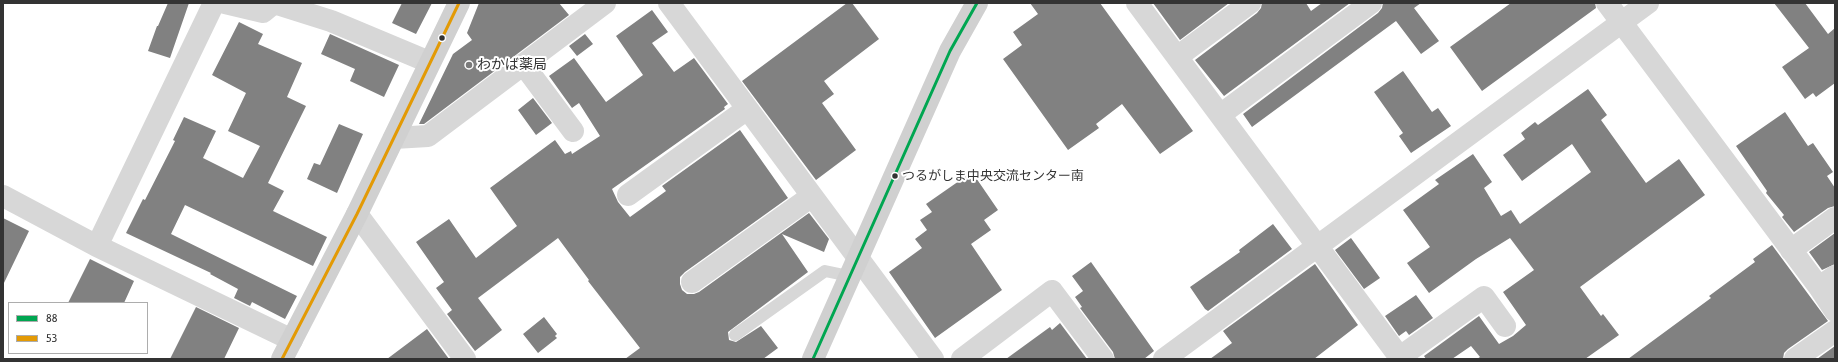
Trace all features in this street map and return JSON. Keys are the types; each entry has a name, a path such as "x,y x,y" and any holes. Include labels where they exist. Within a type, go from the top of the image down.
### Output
{"street":[{"path":"97,246 214,3"},
{"path":"225,3 262,12 274,3 334,12 429,62"},
{"path":"3,196 287,350 357,214 429,62 459,3"},
{"path":"394,138 428,136 605,3"},
{"path":"669,3 812,196 854,267 933,359"},
{"path":"813,359 950,51 977,3"},
{"path":"1137,3 1400,358 1484,297 1505,326"},
{"path":"1177,57 1250,3"},
{"path":"1220,115 1371,3"},
{"path":"1607,3 1791,250 1827,281 1835,311"},
{"path":"1164,359 1648,3"},
{"path":"523,64 573,131"},
{"path":"628,195 747,109"},
{"path":"692,282 812,196"},
{"path":"357,214 465,359"},
{"path":"1791,250 1835,218"},
{"path":"962,359 1052,291 1103,359"},
{"path":"1795,359 1835,331"}],"lane":[{"path":"735,335 825,271 854,267"}],"building":[{"path":"168,3 189,3 170,58 148,51 157,26"},
{"path":"402,3 432,3 416,34 392,23"},
{"path":"479,3 559,3 569,15 424,124 419,124 453,54 472,40 467,33"},
{"path":"847,3 852,3 879,39 824,81 834,94 822,103 856,150 816,180 742,81"},
{"path":"1030,3 1100,3 1193,131 1160,154 1122,104 1096,124 1099,128 1068,150 1003,59 1022,45 1013,32 1038,14"},
{"path":"1153,3 1229,3 1180,40"},
{"path":"1262,3 1306,3 1311,11 1322,3 1350,3 1224,96 1195,60 1257,13 1261,8"},
{"path":"1383,3 1421,3 1414,8 1439,41 1421,54 1396,21 1252,127 1243,114 1378,13 1382,8"},
{"path":"1511,3 1595,3 1596,8 1482,91 1450,47"},
{"path":"1774,3 1805,3 1828,34 1835,28 1835,83 1816,97 1813,93 1805,99 1782,67 1809,48"},
{"path":"652,10 668,32 652,43 674,72 694,58 728,104 724,107 725,109 612,189 618,202 630,217 666,191 662,186 740,130 788,198 685,272 680,277 680,284 682,290 687,294 699,292 809,213 829,239 824,252 782,234 808,272 728,332 729,340 736,342 761,326 778,348 763,359 625,359 640,348 588,281 589,280 558,238 478,298 502,330 475,351 447,314 452,310 436,288 444,282 416,242 449,219 476,258 517,226 490,188 555,140 565,154 571,151 572,154 600,136 579,103 572,108 549,76 574,58 606,102 643,75 616,36"},
{"path":"239,22 263,34 258,44 302,63 287,97 306,106 268,183 284,191 273,211 327,237 313,266 185,205 171,234 297,296 285,319 252,302 250,306 234,298 238,289 210,274 211,273 126,233 143,199 145,200 175,141 173,140 184,117 216,131 203,158 243,178 260,146 228,131 246,93 212,75"},
{"path":"330,34 399,65 384,97 350,81 355,69 321,54"},
{"path":"585,34 593,44 577,56 569,46"},
{"path":"1403,71 1432,112 1438,108 1451,126 1411,153 1399,136 1403,133 1374,92"},
{"path":"1588,89 1607,115 1601,120 1646,183 1679,159 1705,195 1580,287 1601,316 1603,314 1619,335 1585,359 1477,359 1480,357 1471,346 1452,359 1426,359 1424,356 1479,316 1499,344 1513,336 1526,325 1503,292 1534,270 1510,238 1476,259 1429,293 1407,263 1430,247 1403,210 1439,184 1435,180 1473,154 1492,182 1484,188 1501,216 1511,210 1520,224 1591,172 1572,144 1522,181 1503,155 1525,139 1521,133 1535,122 1538,125"},
{"path":"533,98 552,123 536,135 518,110"},
{"path":"1785,112 1808,146 1813,143 1833,172 1827,176 1835,188 1835,206 1828,208 1794,232 1782,217 1784,215 1766,193 1767,191 1736,146"},
{"path":"339,124 363,134 337,193 307,179 314,163 320,165"},
{"path":"972,172 998,210 984,220 991,230 971,244 1002,290 935,338 889,272 922,248 915,239 927,230 920,220 932,212 926,204"},
{"path":"3,218 29,231 3,285"},
{"path":"1273,224 1292,249 1208,311 1205,309 1190,287 1240,252 1239,250"},
{"path":"1835,233 1835,264 1822,270 1809,252"},
{"path":"1351,238 1380,278 1364,289 1335,250"},
{"path":"1772,245 1828,321 1788,349 1784,353 1783,359 1628,359 1711,298 1709,296 1755,262 1753,259"},
{"path":"90,259 134,281 124,302 68,302"},
{"path":"1091,262 1154,351 1144,359 1115,359 1113,352 1080,308 1082,307 1075,297 1083,291 1072,276"},
{"path":"1315,264 1358,325 1314,359 1210,359 1232,343 1223,331"},
{"path":"1416,295 1433,318 1409,335 1406,331 1399,336 1385,316"},
{"path":"196,307 239,328 224,359 170,359"},
{"path":"544,317 557,334 555,336 557,338 538,353 523,334"},
{"path":"1060,323 1087,359 1006,359 1050,327 1052,330"},
{"path":"427,329 449,359 387,359"},
{"path":"1835,346 1835,359 1817,359"}],"transit line":[{"name":"53","path":"282,359 357,214 459,3"},
{"name":"88","path":"813,359 950,51 977,3"}],"place":[{"name":"わかば薬局","path":"469,65"},
{"name":"つるがしま中央交流センター南","path":"895,176"}]}
